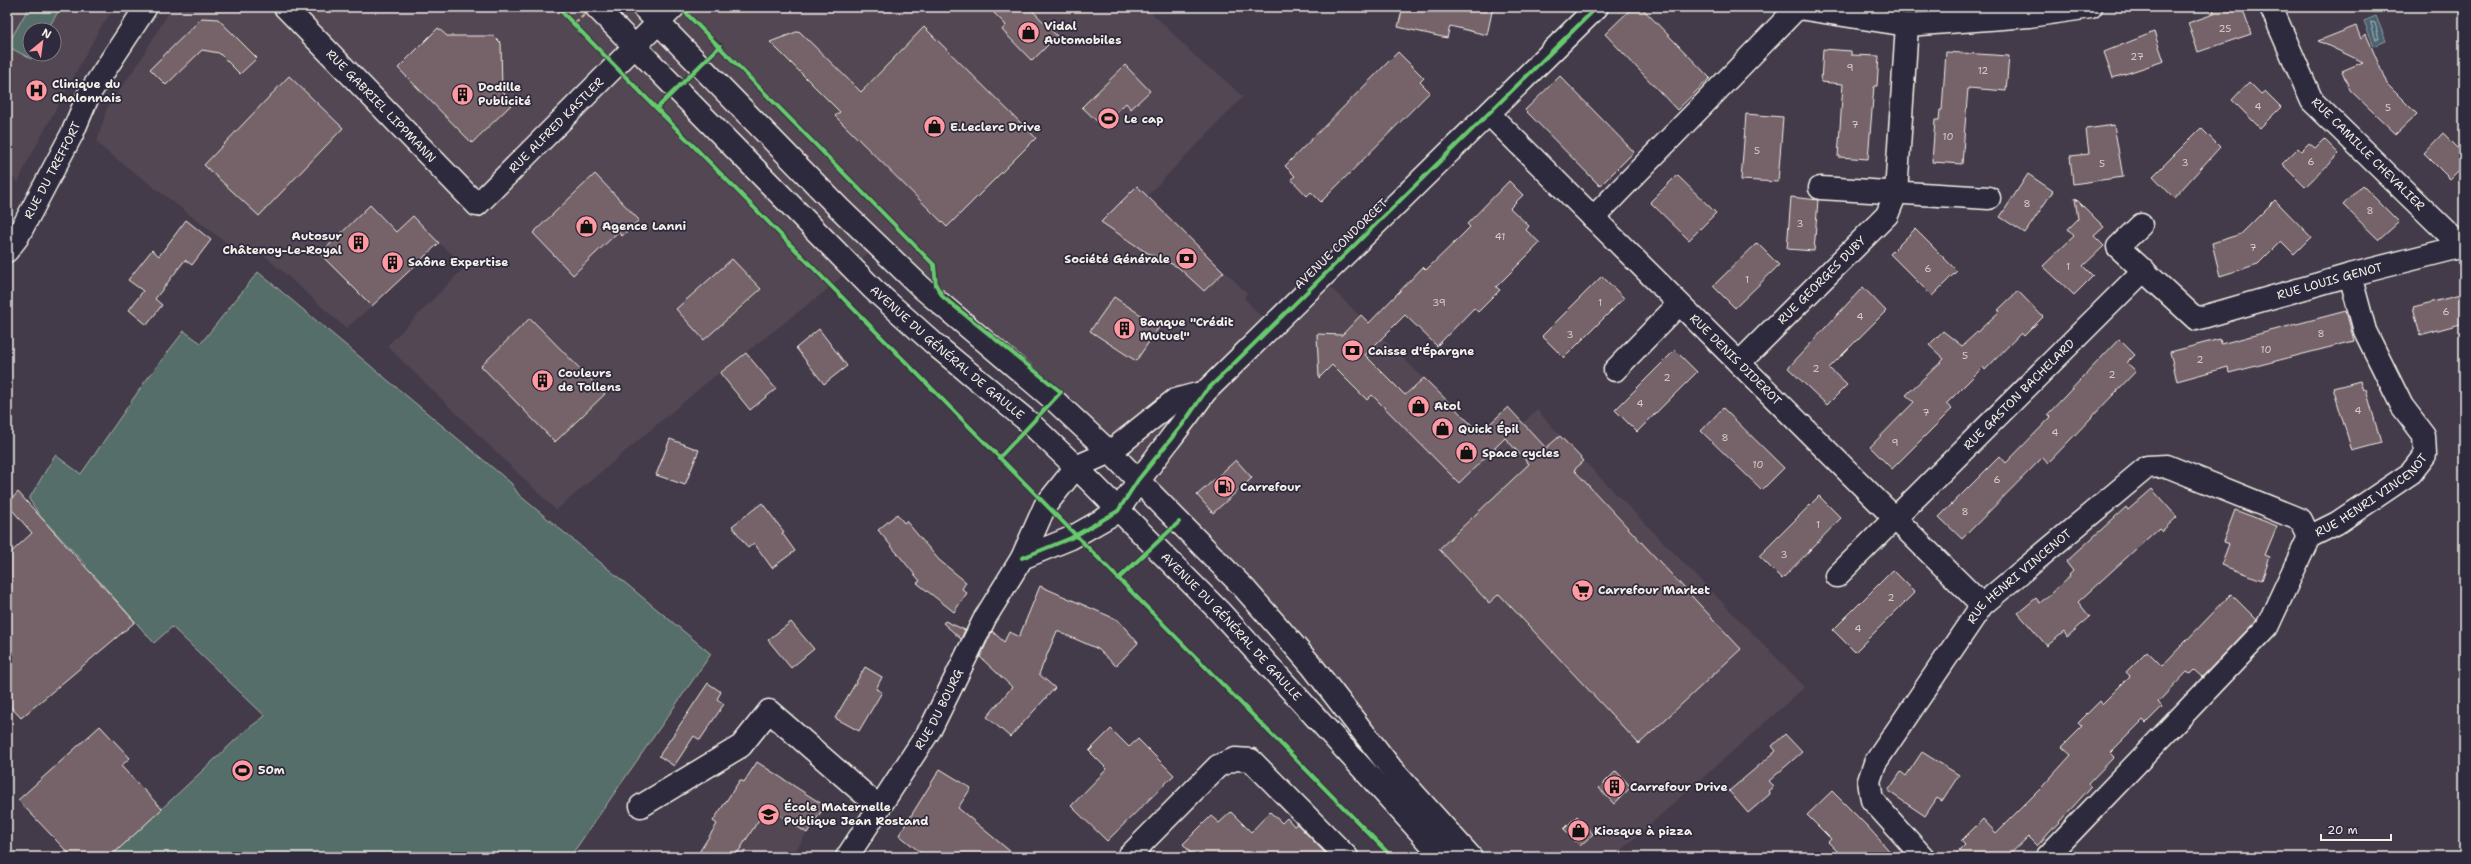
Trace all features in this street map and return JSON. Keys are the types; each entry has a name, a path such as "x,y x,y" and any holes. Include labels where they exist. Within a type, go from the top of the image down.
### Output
{"street":[{"name":"RUE DU TREFFORT","path":"7,251 17,238 72,134 89,94 146,7"},
{"name":"RUE GABRIEL LIPPMANN","path":"285,7 477,205"},
{"name":"AVENUE DU GÉNÉRAL DE GAULLE","path":"596,7 873,289 939,348 1031,424 1076,467 1118,511 1219,611 1443,857"},
{"path":"643,7 839,208 921,287 1054,400 1110,452 1244,588 1312,666 1391,768 1471,857"},
{"name":"RUE ALFRED KASTLER","path":"477,205 660,24 674,7"},
{"name":"AVENUE CONDORCET","path":"1118,511 1138,480 1183,424 1205,392 1597,7"},
{"path":"1593,218 1795,7 1907,25 2029,16 2091,7"},
{"name":"RUE CAMILLE CHEVALIER","path":"2271,7 2312,101 2462,246"},
{"name":"RUE GEORGES DUBY","path":"1739,363 1887,215 1896,193 1907,25"},
{"name":"RUE DENIS DIDEROT","path":"1489,114 1982,605"},
{"path":"1820,188 1989,198"},
{"path":"2141,225 2118,247 2144,270"},
{"name":"RUE LOUIS GENOT","path":"2144,270 2196,319 2350,275 2462,246"},
{"name":"RUE GASTON BACHELARD","path":"1837,576 2144,270"},
{"name":"RUE HENRI VINCENOT","path":"2047,857 2267,627 2309,537 2337,523 2411,473 2421,462 2426,448 2424,435 2402,406 2365,331 2350,275"},
{"path":"1615,370 1679,304"},
{"name":"AVENUE CONDORCET","path":"1076,467 1110,452 1175,400 1205,392"},
{"name":"RUE HENRI VINCENOT","path":"1923,857 1872,800 1869,781 1875,763 1982,605 2147,467 2167,466 2301,520 2309,537"},
{"name":"RUE DU BOURG","path":"847,857 932,728 984,618 1022,558 1045,506 1076,467"},
{"path":"1022,558 1071,538 1118,511"},
{"path":"641,806 741,746 769,711 879,808"},
{"path":"1128,857 1218,766 1235,759 1251,760 1347,857"}],"shaded area":[{"name":"Clinique du Chalonnais","path":"7,7 115,7 100,28 26,164 18,183 7,171"},
{"path":"172,7 1146,7 1205,66 1215,71 1243,97 1147,196 1247,293 1244,298 1270,326 1320,277 1495,448 1537,410 1584,461 1805,687 1613,857 1467,857 1244,588 877,245 824,292 706,383 556,510 387,346 466,266 439,243 372,306 346,328 256,248 248,259 105,150 97,142 107,108 138,64"},
{"name":"École Maternelle Publique Jean Rostand","path":"757,762 825,806 791,857 696,857 717,824 713,821 740,780 744,782"}],"green space":[{"path":"29,7 61,7 52,22 22,22 22,54 7,46"},
{"path":"258,272 511,483 519,495 711,654 570,857 111,856 245,731 265,716 172,627 154,643 94,575 82,586 74,577 86,565 40,516 29,499 55,455 81,474 144,383 184,331 201,343"}],"water":[{"path":"2376,16 2386,41 2374,46 2364,21"}],"building":[{"name":"Vidal Automobiles","path":"988,7 1029,7 1057,36 1032,61 1002,30 1006,25"},
{"path":"1403,7 1493,7 1487,35 1450,26 1447,38 1398,27"},
{"path":"1633,7 1641,7 1710,78 1677,110 1605,34"},
{"path":"2213,7 2242,7 2251,34 2198,52 2188,23 2214,14"},
{"path":"202,18 218,19 257,58 240,74 219,53 202,50 166,85 150,69"},
{"path":"2356,26 2361,39 2366,34 2387,84 2417,114 2396,134 2350,90 2342,71 2363,62 2318,41"},
{"name":"E.Leclerc Drive","path":"924,27 1036,138 947,227 835,116 840,112 770,42 799,31 861,92"},
{"name":"Dodille Publicité","path":"438,28 447,36 494,36 501,43 502,91 513,103 472,143 398,68"},
{"path":"2154,32 2164,61 2113,78 2104,52"},
{"path":"1823,49 1851,51 1851,55 1879,56 1877,86 1874,86 1868,159 1838,157 1843,84 1821,82"},
{"path":"1398,52 1424,78 1420,82 1430,92 1321,202 1311,192 1307,196 1291,179 1295,176 1285,166"},
{"path":"1946,52 2009,56 2006,91 1968,88 1962,164 1932,162 1935,120 1939,120 1940,110 1942,110"},
{"path":"1125,65 1150,91 1131,109 1126,103 1102,126 1082,107"},
{"path":"289,76 343,128 259,216 204,165"},
{"path":"1560,76 1634,152 1600,186 1525,110"},
{"path":"2249,82 2261,94 2265,91 2281,107 2260,128 2232,100"},
{"path":"1746,114 1783,117 1778,182 1741,180"},
{"path":"2114,125 2123,177 2073,184 2070,156 2089,154 2086,129"},
{"path":"2201,128 2220,147 2174,198 2153,176"},
{"path":"2443,133 2464,154 2464,165 2450,179 2424,153"},
{"path":"2324,139 2339,154 2305,187 2282,164 2298,148 2301,151 2309,143 2315,148"},
{"name":"Agence Lanni","path":"595,174 639,220 622,236 618,232 573,275 533,233"},
{"path":"2028,174 2053,191 2025,233 2000,217"},
{"path":"1677,175 1716,213 1689,240 1650,202"},
{"name":"Carrefour Market","path":"1509,181 1523,195 1510,208 1529,226 1526,230 1540,243 1496,287 1500,290 1478,312 1474,308 1437,346 1405,315 1365,355 1405,395 1424,378 1480,433 1508,407 1546,448 1560,436 1584,461 1574,470 1741,649 1639,744 1499,594 1489,603 1439,549 1529,464 1505,438 1459,483 1372,395 1367,400 1332,365 1319,378 1317,334 1342,335 1361,315 1369,323 1423,267 1426,270 1470,227 1467,224"},
{"path":"2362,185 2399,222 2379,240 2343,205"},
{"path":"1137,186 1224,272 1204,291 1178,267 1144,251 1101,222"},
{"path":"1791,197 1818,200 1814,251 1787,249"},
{"path":"2075,198 2104,227 2094,236 2104,246 2083,266 2093,276 2074,295 2043,266 2074,236 2068,229 2078,219"},
{"path":"2275,200 2311,237 2294,254 2281,241 2258,264 2220,276 2212,243 2241,234"},
{"path":"370,205 396,232 413,216 439,243 372,306 320,254"},
{"path":"186,220 211,240 192,265 185,260 155,299 162,305 147,325 129,310 143,291 128,280 152,250 159,256"},
{"path":"1915,229 1957,271 1932,296 1890,254"},
{"path":"1757,243 1779,265 1735,308 1713,286"},
{"path":"732,259 761,289 704,340 676,309"},
{"path":"1602,276 1624,298 1564,358 1542,336"},
{"path":"1863,287 1886,311 1829,368 1847,385 1827,405 1788,368"},
{"path":"2018,291 2043,317 2024,336 2021,333 1985,370 1983,367 1946,404 1952,409 1892,469 1870,447 1914,402 1906,395 1944,359 1929,345 1943,331 1962,346 2000,311 1998,310"},
{"path":"2464,294 2464,323 2420,335 2413,307"},
{"name":"Banque \"Crédit Mutuel\"","path":"1114,297 1159,327 1136,361 1090,331"},
{"path":"2346,311 2354,341 2229,373 2228,367 2177,381 2170,352 2220,339 2221,344"},
{"name":"Couleurs de Tollens","path":"530,318 605,394 555,442 481,366"},
{"path":"819,329 847,366 824,384 796,348"},
{"path":"2119,339 2135,355 2127,363 2136,371 2048,463 2043,457 1962,539 1939,517 2000,456 2006,463 2051,417 2048,414"},
{"path":"1675,350 1697,372 1637,432 1615,410"},
{"path":"746,353 776,389 750,410 720,373"},
{"path":"2360,381 2363,390 2366,389 2381,443 2352,451 2333,388"},
{"path":"1723,408 1784,468 1762,490 1701,431"},
{"path":"670,439 699,450 685,485 656,475"},
{"name":"Carrefour","path":"1236,460 1252,478 1213,513 1197,495"},
{"path":"2152,489 2177,517 2162,531 2159,528 2078,602 2090,617 2067,637 2064,632 2047,646 2018,613 2036,598 2040,603 2070,576 2069,575 2073,571 2066,562 2126,507 2128,510"},
{"path":"18,492 135,622 21,718 7,703 7,556 32,533 7,504"},
{"path":"1819,496 1841,518 1782,579 1759,556"},
{"path":"762,503 784,532 782,533 795,551 772,568 754,543 748,548 732,526"},
{"path":"2235,510 2277,526 2265,555 2270,557 2262,580 2221,565 2229,544 2223,542"},
{"path":"897,514 904,523 906,521 939,560 966,582 962,589 967,593 954,612 917,583 920,581 878,530"},
{"path":"1893,570 1915,592 1855,652 1833,630"},
{"path":"1040,586 1118,620 1138,643 1116,666 1098,649 1057,631 1039,674 1055,688 1010,737 987,717 1012,687 980,657 992,631 1004,642 1009,632 1019,637"},
{"path":"2231,594 2257,620 2202,677 2194,670 2190,674 2187,672 2158,702 2162,707 2146,723 2143,720 2110,753 2114,757 2088,784 2091,787 2037,846 2028,837 2007,857 1953,857 1965,845 1961,841 1983,819 1996,833 2042,787 2071,755 2062,747 2082,727 2078,723 2100,701 2102,704 2130,676 2126,672 2147,651 2162,666"},
{"path":"945,621 965,630 961,639 943,623"},
{"path":"791,622 814,649 791,668 768,640"},
{"path":"865,667 882,677 876,689 882,692 859,731 835,718"},
{"path":"708,683 721,692 717,699 724,704 700,740 694,736 674,766 659,756"},
{"path":"100,726 130,758 121,766 162,809 110,857 72,857 18,800"},
{"path":"1111,729 1129,747 1138,739 1174,775 1107,841 1071,806 1107,769 1089,751"},
{"path":"1785,734 1802,752 1769,781 1774,786 1768,791 1770,794 1748,813 1729,791 1776,751 1772,746"},
{"path":"1922,752 1959,775 1942,801 1937,798 1925,816 1888,791 1901,772 1906,776"},
{"name":"École Maternelle Publique Jean Rostand","path":"757,762 825,806 807,833 767,807 735,857 696,857 717,824 713,821 740,780 744,782"},
{"path":"940,769 971,788 958,808 1017,857 926,857 899,835"},
{"name":"Carrefour Drive","path":"1616,771 1631,787 1614,804 1599,788"},
{"path":"1832,791 1895,857 1843,857 1828,842 1831,839 1807,815"},
{"path":"1231,812 1251,832 1270,812 1282,823 1287,818 1294,826 1297,824 1329,857 1194,857 1183,844 1211,816 1219,823"},
{"name":"Kiosque à pizza","path":"1577,816 1593,834 1580,846 1564,829"}],"marked path":[{"path":"574,24 592,7"}],"cycle path":[{"path":"557,7 1392,857"},
{"path":"680,7 934,265 936,285 943,297 1061,392 999,458"},
{"path":"1022,558 1071,538 1118,511 1138,480 1183,424 1205,392 1597,7"},
{"path":"657,108 720,46"},
{"path":"1118,579 1179,522"}],"place":[{"name":"Vidal Automobiles","path":"1029,33"},
{"name":"Clinique du Chalonnais","path":"37,91"},
{"name":"Dodille Publicité","path":"463,94"},
{"name":"Le cap","path":"1108,119"},
{"name":"E.Leclerc Drive","path":"935,127"},
{"name":"Agence Lanni","path":"587,226"},
{"name":"Autosur Châtenoy-Le-Royal","path":"358,243"},
{"name":"Société Générale","path":"1186,259"},
{"name":"Saône Expertise","path":"393,262"},
{"name":"Banque \"Crédit Mutuel\"","path":"1124,329"},
{"name":"Caisse d'Épargne","path":"1352,351"},
{"name":"Couleurs de Tollens","path":"543,380"},
{"name":"Atol","path":"1418,406"},
{"name":"Quick Épil","path":"1443,429"},
{"name":"Space cycles","path":"1466,453"},
{"name":"Carrefour","path":"1225,487"},
{"name":"Carrefour Market","path":"1582,590"},
{"name":"50m","path":"242,770"},
{"name":"Carrefour Drive","path":"1615,787"},
{"name":"École Maternelle Publique Jean Rostand","path":"769,814"},
{"name":"Kiosque à pizza","path":"1579,831"}]}
